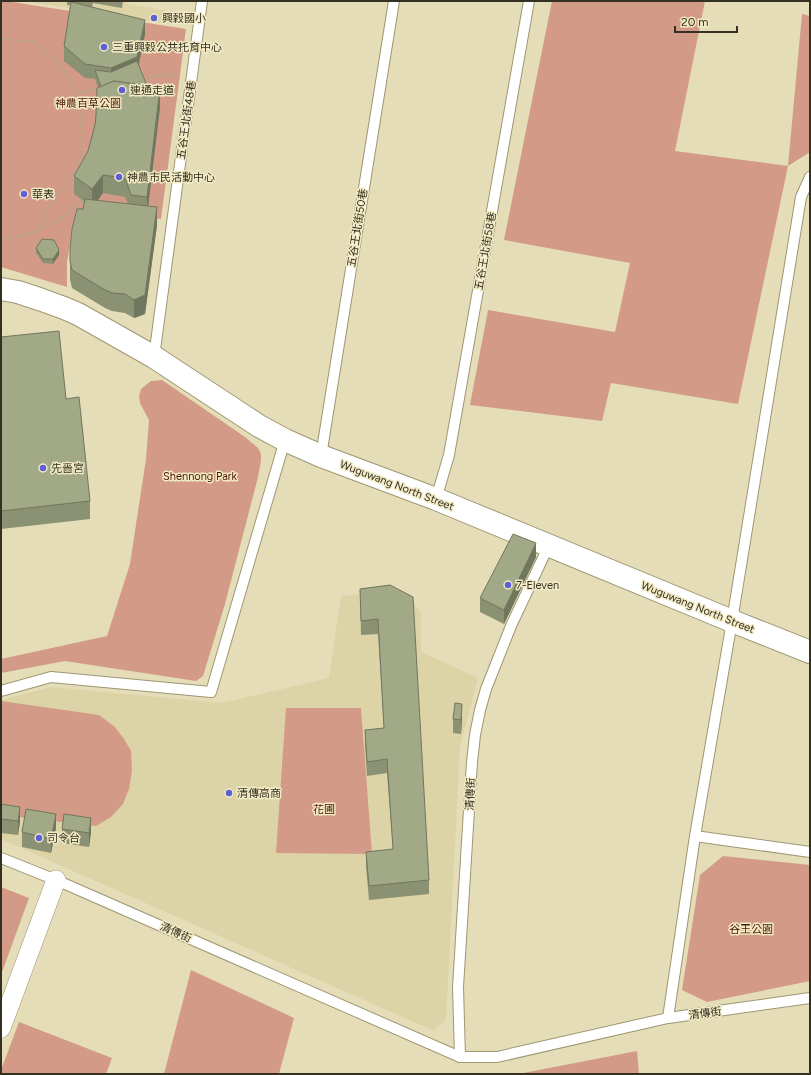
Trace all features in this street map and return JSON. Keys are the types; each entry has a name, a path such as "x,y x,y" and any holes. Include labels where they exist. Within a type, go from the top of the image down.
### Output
{"street":[{"name":"Wuguwang North Street","path":"1,288 18,292 64,308 85,318 154,357 259,426 285,440 321,456 436,499 732,621 809,647"},
{"path":"1,1028 56,880"}],"lane":[{"name":"五谷王北街48巷","path":"154,357 202,1"},
{"name":"五谷王北街50巷","path":"321,456 394,1"},
{"name":"五谷王北街58巷","path":"436,499 448,455 529,1"},
{"path":"668,1018 695,836 732,621 801,197 810,177"},
{"path":"1,690 51,677 211,692 285,440"},
{"name":"清傳街","path":"460,1057 458,987 475,735 480,710 496,662 549,545"},
{"path":"695,836 810,852"},
{"name":"清傳街","path":"1,858 56,880 460,1057 497,1057 668,1018 810,998"}],"path":[{"path":"1,38 37,43 52,57 67,75 79,93 81,115 80,158 70,179 45,212 37,232"},
{"path":"140,80 156,76 192,72"},
{"path":"79,93 102,88"},
{"path":"1,238 37,232 64,216 82,200"}],"shaded area":[{"name":"興穀國小","path":"22,1 127,1 127,4 174,12 173,24"},
{"name":"清傳高商","path":"401,591 421,612 421,652 478,678 460,746 446,1020 434,1031 1,839 1,700 51,687 222,703 329,678 341,596"}],"green space":[{"name":"神農百草公園","path":"1,1 186,29 161,219 93,212 73,228 67,262 67,287 1,267"},
{"path":"552,1 705,1 675,151 788,166 738,404 611,383 602,421 470,405 488,310 615,332 630,263 504,240"},
{"path":"802,14 810,16 810,152 788,166"},
{"name":"Shennong Park","path":"162,380 245,437 258,448 261,454 258,477 225,604 203,676 196,681 65,661 1,673 1,659 107,636 130,564 146,459 149,420 140,403 139,396 141,389 151,381"},
{"path":"1,701 99,715 115,727 131,751 132,771 129,789 123,804 111,817 96,826 1,815"},
{"name":"花圃","path":"286,708 361,708 372,854 276,853"},
{"name":"谷王公園","path":"723,856 810,865 810,981 707,1002 682,990 700,875"},
{"path":"1,887 29,898 1,975"},
{"path":"191,970 294,1018 279,1074 164,1074"},
{"path":"19,1022 112,1058 106,1074 1,1074 1,1070"},
{"path":"637,1051 639,1074 518,1074"}],"building":[{"name":"三重興穀公共托育中心","path":"71,2 145,20 137,57 111,68 85,64 64,46"},
{"path":"137,61 147,86 114,81 101,87 95,70 111,72"},
{"path":"114,81 160,88 147,197 131,195 125,178 103,175 92,189 74,176 88,151 95,125 97,88"},
{"path":"85,199 157,207 145,295 134,300 125,294 112,293 72,270 70,250 72,229 77,209 83,209"},
{"path":"42,239 54,240 59,250 53,259 43,259 36,248"},
{"name":"先嗇宮","path":"59,331 66,399 79,397 90,501 1,511 1,337"},
{"name":"7-Eleven","path":"513,534 536,543 504,610 480,598"},
{"path":"390,585 413,597 429,880 369,886 366,852 393,849 387,759 367,762 365,730 384,728 378,619 361,621 360,589"},
{"path":"455,703 462,704 461,720 453,719"},
{"path":"1,804 20,807 18,821 1,819"},
{"path":"26,809 56,814 51,839 22,832"},
{"path":"64,814 91,818 89,833 62,829"}],"place":[{"name":"興穀國小","path":"154,18"},
{"name":"三重興穀公共托育中心","path":"104,47"},
{"name":"連通走道","path":"122,90"},
{"name":"神農市民活動中心","path":"119,177"},
{"name":"華表","path":"24,194"},
{"name":"先嗇宮","path":"43,468"},
{"name":"7-Eleven","path":"508,585"},
{"name":"清傳高商","path":"229,793"},
{"name":"司令台","path":"39,838"}]}
